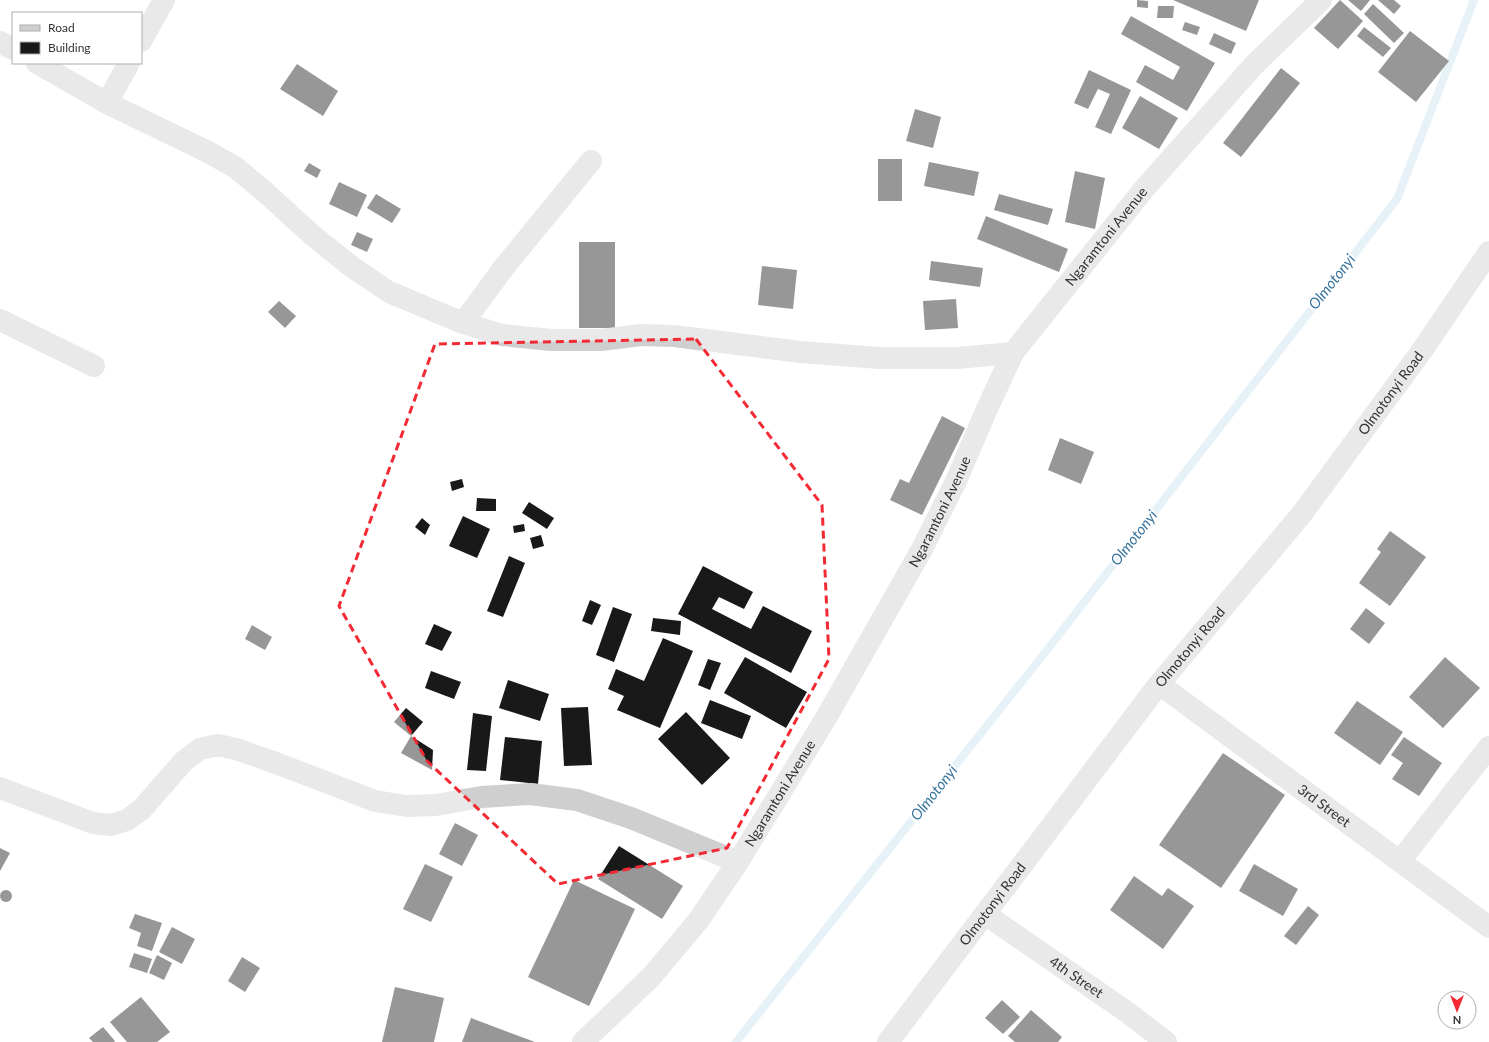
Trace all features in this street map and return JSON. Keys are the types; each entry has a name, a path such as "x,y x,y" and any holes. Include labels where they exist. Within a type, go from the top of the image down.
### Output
{"street":[{"path":"142,39 164,0"},
{"name":"Ngaramtoni Avenue","path":"583,1042 651,977 698,921 738,862 826,718 922,549 957,479 1013,353 1144,189 1254,65 1321,0"},
{"path":"0,42 12,48"},
{"path":"39,64 107,103 206,151 235,167 312,235 352,267 389,292 462,323 502,334 551,340 601,340 641,335 674,336 800,352 880,358 957,358 1013,353"},
{"path":"107,103 128,64"},
{"path":"462,323 505,266 591,161"},
{"name":"Olmotonyi Road","path":"888,1042 1159,684 1301,515 1421,352 1489,252"},
{"path":"0,320 94,366"},
{"name":"3rd Street","path":"1159,684 1489,927"},
{"path":"0,788 93,823 111,825 127,820 141,810 184,761 200,749 218,745 236,749 276,763 375,801 407,806 436,805 481,797 530,794 576,800 631,818 738,862"},
{"path":"1400,861 1489,747"},
{"name":"4th Street","path":"985,914 1128,1012 1166,1042"}],"highlighted area":[{"path":"696,339 822,505 829,659 727,848 558,884 427,761 339,606 435,344"}],"building":[{"path":"1137,0 1148,1 1148,8 1137,7"},
{"path":"1173,0 1259,0 1246,31"},
{"path":"1340,0 1363,21 1338,49 1314,28"},
{"path":"1348,0 1370,0 1361,11"},
{"path":"1378,0 1394,0 1401,6 1394,14"},
{"path":"1373,4 1404,33 1394,43 1364,14"},
{"path":"1158,6 1174,6 1173,18 1157,18"},
{"path":"1131,16 1215,63 1187,111 1136,82 1145,65 1173,80 1180,67 1121,34"},
{"path":"1185,22 1200,27 1197,35 1182,30"},
{"path":"1364,27 1391,48 1383,57 1357,36"},
{"path":"1410,31 1449,61 1416,102 1378,72"},
{"path":"1214,33 1236,43 1231,54 1209,44"},
{"path":"297,64 338,91 323,116 280,89"},
{"path":"1281,68 1300,83 1241,157 1223,143"},
{"path":"1089,70 1131,90 1111,134 1095,127 1110,94 1098,89 1088,109 1074,103"},
{"path":"1140,96 1178,118 1159,149 1122,128"},
{"path":"915,109 941,117 933,148 906,141"},
{"path":"878,159 902,159 902,201 878,201"},
{"path":"929,162 979,172 974,196 924,186"},
{"path":"309,163 321,170 317,178 304,171"},
{"path":"1075,171 1105,178 1095,229 1065,222"},
{"path":"339,182 367,195 357,217 329,204"},
{"path":"376,194 401,209 392,223 367,208"},
{"path":"999,194 1053,209 1048,225 994,210"},
{"path":"986,216 1068,249 1059,272 977,239"},
{"path":"357,232 373,239 367,252 351,245"},
{"path":"579,242 615,242 615,328 579,328"},
{"path":"931,261 983,268 980,287 929,280"},
{"path":"762,266 797,270 793,309 758,305"},
{"path":"956,299 958,328 925,330 923,301"},
{"path":"279,301 296,316 285,328 268,312"},
{"path":"942,416 965,428 922,515 890,500 900,479 909,483"},
{"path":"1060,438 1094,452 1081,484 1048,470"},
{"path":"462,479 464,487 452,491 450,482"},
{"path":"477,498 496,499 496,511 476,511"},
{"path":"529,502 554,518 547,529 522,513"},
{"path":"463,516 490,529 477,558 449,546"},
{"path":"422,518 430,525 425,535 415,527"},
{"path":"524,524 525,531 514,533 513,526"},
{"path":"1390,531 1426,557 1390,606 1359,583 1381,552 1377,549"},
{"path":"541,535 544,546 533,549 530,538"},
{"path":"509,556 525,563 503,617 487,611"},
{"path":"703,566 753,592 744,609 719,597 712,609 751,629 763,606 812,631 791,673 678,614"},
{"path":"590,600 601,605 592,625 582,621"},
{"path":"613,607 632,614 614,662 596,655"},
{"path":"1366,608 1385,623 1369,644 1350,629"},
{"path":"653,618 681,621 680,635 651,631"},
{"path":"434,624 452,632 442,651 425,644"},
{"path":"252,625 272,637 265,650 245,639"},
{"path":"663,638 693,651 660,728 617,710 624,696 608,689 616,669 644,681"},
{"path":"745,657 807,692 786,728 724,693"},
{"path":"1445,657 1480,688 1443,728 1409,697"},
{"path":"708,659 721,663 710,690 698,685"},
{"path":"431,671 461,682 454,699 425,688"},
{"path":"508,680 549,694 540,721 499,708"},
{"path":"710,700 751,716 742,739 701,723"},
{"path":"1357,701 1403,732 1380,765 1334,733"},
{"path":"588,707 592,765 564,766 561,708"},
{"path":"406,708 423,722 411,736 394,722"},
{"path":"686,712 730,758 702,785 658,739"},
{"path":"473,713 492,716 486,771 467,770"},
{"path":"411,736 433,750 432,770 401,753"},
{"path":"505,737 542,741 538,784 500,780"},
{"path":"1404,737 1442,763 1419,796 1392,779 1403,763 1391,755"},
{"path":"1223,753 1285,795 1221,888 1159,845"},
{"path":"455,823 478,835 462,866 439,854"},
{"path":"619,846 683,886 662,919 598,879"},
{"path":"0,848 10,853 0,871"},
{"path":"425,864 453,877 431,922 403,909"},
{"path":"1254,864 1298,889 1283,916 1239,891"},
{"path":"1134,876 1162,896 1168,888 1194,906 1163,949 1110,910"},
{"path":"574,880 635,909 589,1006 528,977"},
{"path":"6,890 10,892 12,896 10,900 6,902 2,900 0,896 2,892"},
{"path":"1308,906 1319,915 1296,945 1284,936"},
{"path":"135,914 162,923 152,951 137,946 141,933 129,928"},
{"path":"172,927 195,939 182,964 159,952"},
{"path":"134,953 152,959 147,973 129,967"},
{"path":"157,955 172,963 164,980 149,973"},
{"path":"242,957 260,968 245,992 228,981"},
{"path":"395,987 444,998 434,1042 382,1042"},
{"path":"141,997 170,1032 157,1042 127,1042 110,1022"},
{"path":"1002,1000 1020,1017 1003,1034 985,1018"},
{"path":"1031,1010 1062,1037 1058,1042 1015,1042 1008,1036"},
{"path":"471,1018 535,1042 462,1042"},
{"path":"103,1027 115,1041 114,1042 93,1042 89,1038"}],"waterway":[{"name":"Olmotonyi","path":"736,1042 1047,650 1397,199 1474,0"}]}
